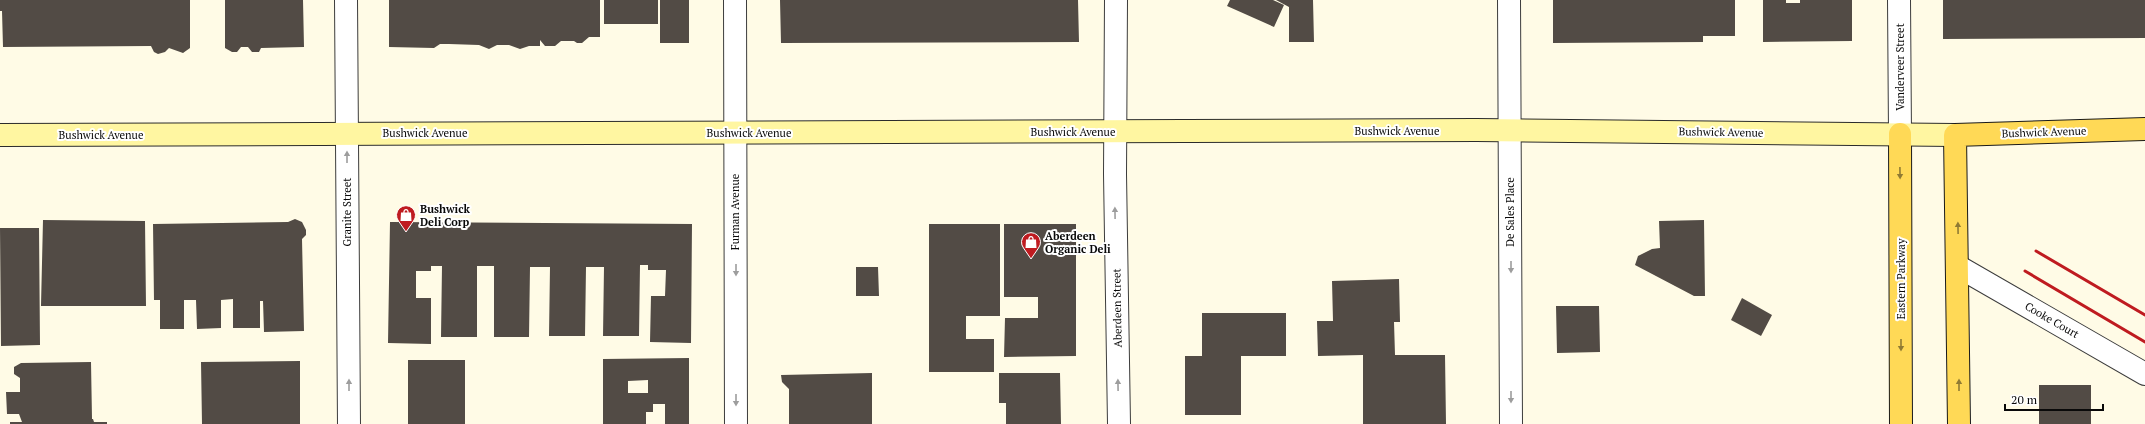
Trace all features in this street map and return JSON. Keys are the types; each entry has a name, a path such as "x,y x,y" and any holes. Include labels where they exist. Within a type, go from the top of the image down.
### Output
{"main road":[{"name":"Bushwick Avenue","path":"0,135 1510,130 1955,135 2145,129"},
{"name":"Eastern Parkway","path":"1900,134 1901,424"},
{"path":"1955,135 1959,267 1959,424"}],"street":[{"name":"Granite Street","path":"346,0 349,424"},
{"name":"Furman Avenue","path":"735,0 736,424"},
{"name":"Aberdeen Street","path":"1116,0 1114,132 1119,424"},
{"name":"De Sales Place","path":"1509,0 1511,424"},
{"name":"Vanderveer Street","path":"1899,0 1900,134"},
{"name":"Cooke Court","path":"1959,267 2145,374"}],"building":[{"path":"0,0 190,0 190,48 183,53 169,48 165,52 158,54 154,52 151,46 3,47 2,11 0,11"},
{"path":"225,0 303,0 304,47 261,48 259,52 252,52 248,47 241,47 237,52 232,52 225,48"},
{"path":"389,0 600,0 600,37 589,37 582,43 577,43 574,41 561,41 555,46 545,46 540,40 540,46 529,46 520,49 509,45 497,45 489,49 479,45 449,44 440,44 434,48 389,47"},
{"path":"604,0 658,0 658,24 604,24"},
{"path":"660,0 689,0 689,43 660,43"},
{"path":"780,0 1078,0 1079,42 781,43"},
{"path":"1230,0 1273,0 1284,5 1274,27 1227,6"},
{"path":"1276,0 1313,0 1314,42 1289,42 1289,7"},
{"path":"1553,0 1735,0 1735,36 1703,36 1703,42 1553,43"},
{"path":"1763,0 1786,0 1786,3 1800,3 1800,0 1852,0 1852,41 1763,42"},
{"path":"1943,0 2145,0 2145,38 1943,39"},
{"path":"295,219 302,222 306,230 306,235 302,239 304,331 264,332 263,301 260,301 260,328 233,328 233,299 221,300 221,328 197,329 196,300 184,300 184,329 160,329 160,300 154,300 153,224 288,222"},
{"path":"43,220 145,221 146,306 41,306"},
{"path":"1704,220 1705,296 1694,296 1635,265 1638,256 1652,249 1660,248 1659,221"},
{"path":"390,222 692,224 691,343 650,342 651,296 665,296 666,270 648,270 648,265 640,265 639,336 603,336 604,267 586,267 585,336 549,336 550,267 530,267 529,337 494,337 494,266 477,266 477,337 441,337 442,266 431,266 431,271 416,271 416,298 431,298 431,344 388,343"},
{"path":"929,224 1000,224 1000,316 966,316 966,339 994,339 994,372 929,372"},
{"path":"1004,224 1076,224 1076,356 1004,357 1005,318 1038,318 1038,297 1004,297"},
{"path":"0,228 39,228 40,345 1,346"},
{"path":"856,267 878,267 879,296 856,296"},
{"path":"1399,279 1400,322 1394,322 1395,355 1445,355 1446,424 1363,424 1363,355 1318,356 1317,321 1333,321 1332,281"},
{"path":"1742,298 1772,315 1761,336 1731,320"},
{"path":"1556,306 1599,306 1600,352 1557,353"},
{"path":"1202,313 1286,313 1286,356 1241,356 1241,415 1185,415 1185,356 1202,356"},
{"path":"689,358 689,424 665,424 665,404 653,404 653,412 646,412 646,424 603,424 603,359","holes":["648,380 648,393 628,393 628,381"]},
{"path":"408,360 465,360 465,424 408,424"},
{"path":"300,361 300,424 202,424 201,362"},
{"path":"91,362 92,419 94,422 107,422 107,424 10,424 10,422 22,422 19,414 7,414 6,392 20,392 20,378 14,374 14,367 21,363"},
{"path":"872,373 872,424 789,424 789,389 782,382 781,375"},
{"path":"999,373 1060,373 1061,424 1006,424 1006,403 999,403"},
{"path":"2039,385 2091,385 2091,424 2039,424"}],"railway":[{"path":"2036,251 2145,315"},
{"path":"2025,271 2145,342"}],"place":[{"name":"Bushwick Deli Corp","path":"406,232"},
{"name":"Aberdeen Organic Deli","path":"1031,259"}]}
